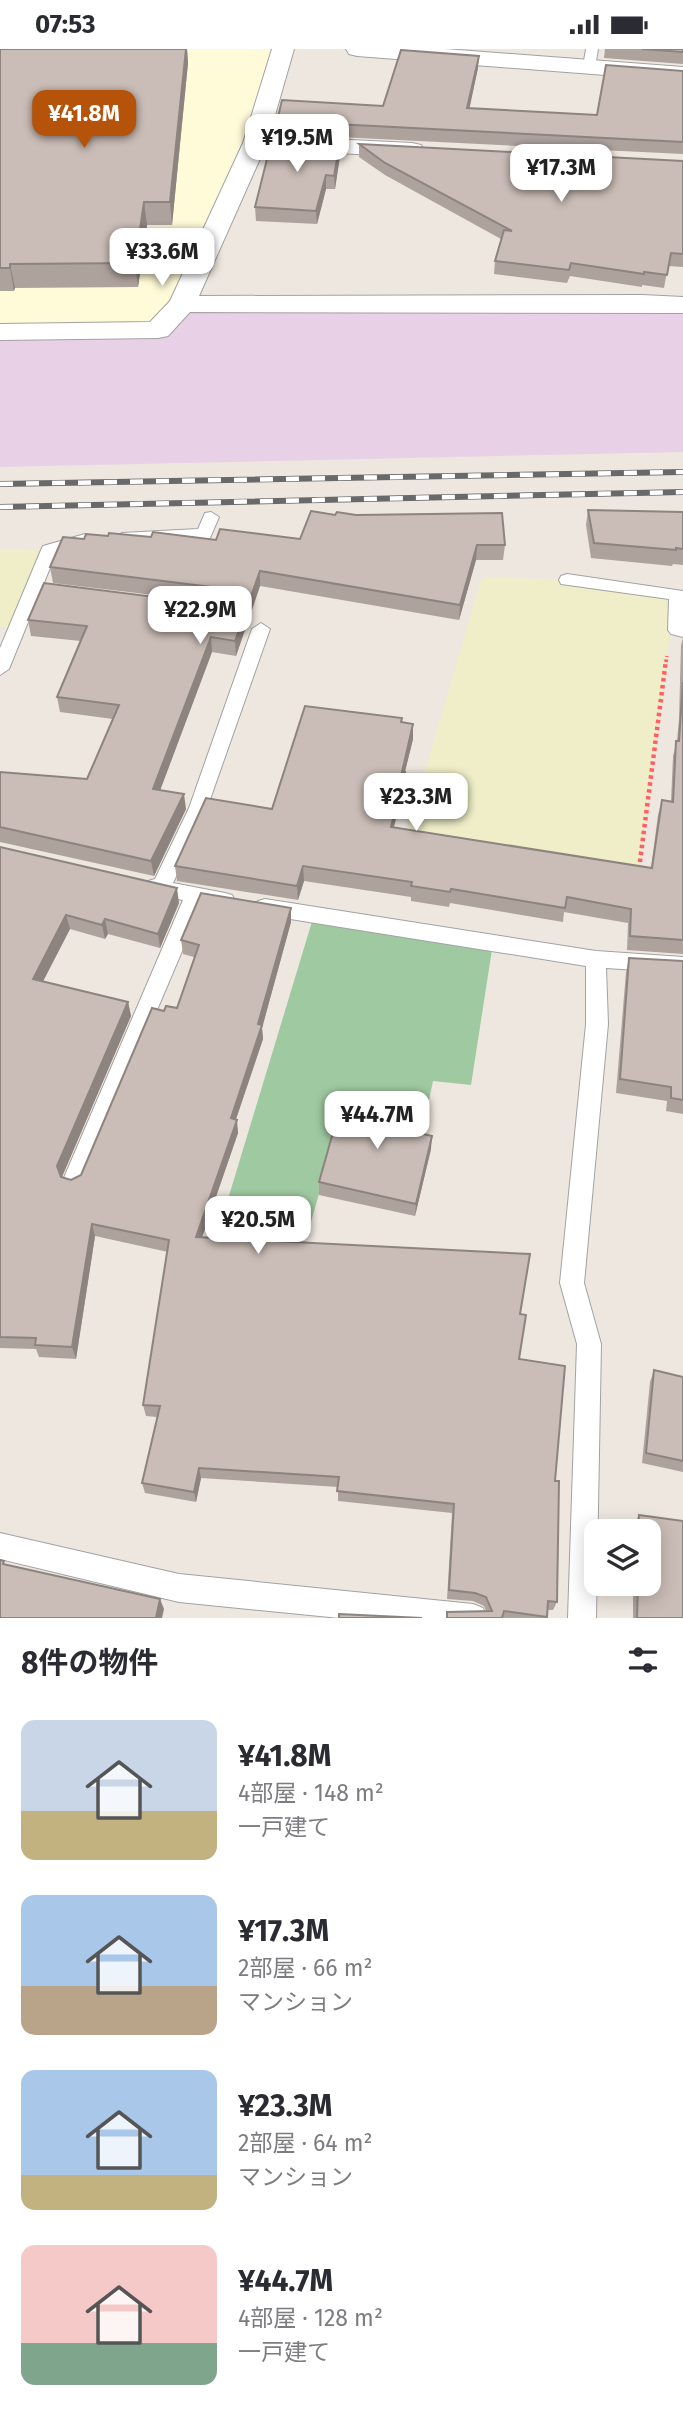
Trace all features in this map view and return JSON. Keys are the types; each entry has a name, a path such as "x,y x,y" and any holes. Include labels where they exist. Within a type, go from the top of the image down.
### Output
{"street":[{"path":"0,332 158,330 182,304 255,143 283,49"},
{"path":"357,49 591,58 683,73"},
{"path":"255,143 434,152"},
{"path":"182,304 286,309 683,305"}],"lane":[{"path":"0,669 40,589 49,550 77,540 204,534 211,517"},
{"path":"567,580 678,595 680,630"},
{"path":"161,888 198,808 261,629"},
{"path":"134,882 195,896 596,959 683,965"},
{"path":"75,1180 195,896"},
{"path":"582,1618 589,1344 572,1283 597,1024 596,959"},
{"path":"0,1546 179,1588 473,1618"}],"path":[{"path":"638,876 669,641 680,630"}],"shaded area":[{"path":"0,49 283,49 255,143 158,330 0,332"},
{"path":"182,304 683,305 683,452 0,467 0,332"}],"green space":[{"path":"0,549 49,550 16,630 0,626"},
{"path":"482,577 567,580 678,595 677,630 669,641 638,876 406,836"},
{"path":"314,915 493,943 471,1085 433,1081 423,1128 343,1111 308,1232 225,1209"}],"building":[{"path":"0,49 186,49 170,202 144,202 135,263 10,264 10,268 0,268"},
{"path":"642,49 683,49 683,52"},
{"path":"401,50 479,56 467,108 597,115 606,65 683,71 683,142 277,121 282,100 383,106"},
{"path":"272,139 340,142 334,176 326,175 316,211 255,207"},
{"path":"359,144 683,161 683,254 671,253 667,275 571,263 569,270 495,261 504,230 512,231 385,163"},
{"path":"588,510 683,512 683,549 594,543"},
{"path":"311,511 335,515 337,512 356,515 502,513 505,545 477,545 460,605 260,571 235,641 211,637 153,789 184,794 151,861 0,827 0,772 87,779 119,705 57,697 87,626 28,620 44,583 210,604 218,602 221,597 211,587 50,567 63,537 84,539 86,534 108,536 109,533 151,537 153,532 216,540 220,529 300,539"},
{"path":"683,682 683,940 630,936 631,909 567,897 565,908 451,889 450,892 411,886 412,882 303,866 297,886 175,866 206,798 272,809 305,706 402,718 401,722 413,724 402,772 405,772 391,827 652,868 662,800 673,802"},
{"path":"0,847 177,888 158,934 105,919 102,925 66,915 33,979 128,1002 57,1166 61,1177 71,1180 81,1175 152,1008 164,1011 166,1006 177,1008 199,945 181,940 201,893 291,908 258,1024 262,1025 231,1118 237,1120 196,1237 530,1254 520,1314 526,1315 519,1359 565,1366 555,1481 559,1481 557,1602 548,1601 547,1617 504,1611 502,1618 447,1618 447,1612 492,1611 486,1597 449,1590 454,1504 337,1491 339,1477 199,1468 194,1492 142,1483 160,1406 143,1405 169,1240 92,1224 72,1347 35,1345 36,1338 0,1337"},
{"path":"629,958 683,961 683,1100 671,1098 671,1087 620,1079"},
{"path":"343,1097 424,1114 419,1133 432,1136 416,1204 319,1182"},
{"path":"654,1370 683,1377 683,1461 646,1453"},
{"path":"639,1515 683,1521 683,1618 637,1618 638,1596 661,1596 661,1519 639,1519"},
{"path":"0,1560 4,1561 3,1564 160,1599 156,1618 0,1618"},
{"path":"339,1614 422,1618 339,1618"}],"railway":[{"path":"0,484 683,472"},
{"path":"0,507 683,492"}]}
